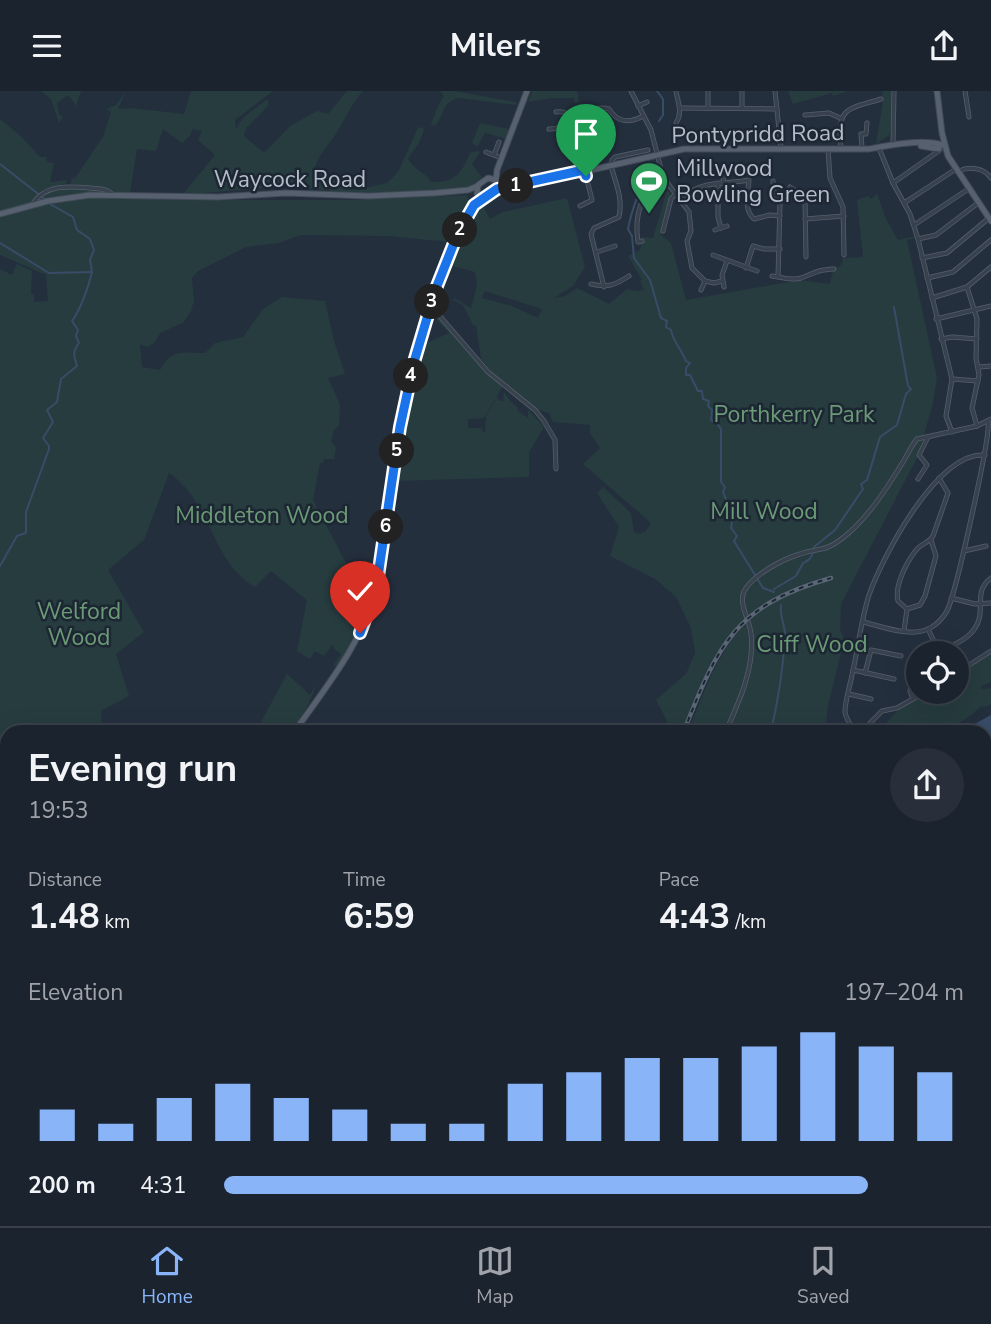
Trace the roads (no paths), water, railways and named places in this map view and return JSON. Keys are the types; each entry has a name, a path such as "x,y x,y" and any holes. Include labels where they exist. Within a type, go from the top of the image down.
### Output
{"main road":[{"path":"465,219 474,205 484,197 502,193 496,173 527,91"},
{"path":"937,91 941,147 990,219"},
{"name":"Pontypridd Road","path":"484,180 490,178 504,184 527,186 611,164 698,148 862,149 893,144 941,147"},
{"path":"299,725 337,673 360,633 376,590 404,405 430,306 468,209 484,180 502,158"},
{"name":"Pontypridd Road","path":"502,193 519,185"},
{"name":"Waycock Road","path":"39,200 112,194 218,197 286,193 369,196 468,190 477,191 484,197"},
{"path":"0,214 39,200"}],"street":[{"path":"631,91 651,129 663,177 689,212 691,220 687,241 692,268 705,281 722,281"},
{"path":"676,91 680,108 680,117 676,123"},
{"path":"708,91 708,108"},
{"path":"742,91 742,108"},
{"path":"775,91 781,148"},
{"path":"893,144 894,91"},
{"path":"965,91 968,117"},
{"path":"841,149 839,126 848,110 881,99"},
{"path":"638,106 647,102"},
{"path":"549,129 564,127 585,113 603,107 620,120 643,116"},
{"path":"680,108 777,109"},
{"path":"556,112 563,111 573,121"},
{"path":"579,139 592,133 585,113"},
{"path":"805,115 830,113 841,119"},
{"path":"862,149 861,134 866,134 867,123"},
{"path":"494,155 499,142"},
{"path":"878,147 918,239 952,379 946,416 952,432"},
{"path":"893,183 941,147"},
{"path":"828,149 830,179 841,198 844,215 844,255"},
{"path":"604,287 591,234 594,228 619,217 621,207 612,160 648,150"},
{"path":"486,152 502,158"},
{"path":"649,170 659,168"},
{"path":"580,206 592,200 584,170"},
{"path":"904,203 958,170 982,170 991,178"},
{"path":"721,228 718,217 724,171"},
{"path":"642,241 638,242 635,224 637,212 648,191 663,177"},
{"path":"679,200 693,188 749,180 747,205 748,212 754,219 769,215 780,216"},
{"path":"774,181 771,193 780,203 778,277"},
{"name":"Waycock Road","path":"39,200 68,186 107,190 112,194"},
{"path":"502,193 527,186"},
{"path":"790,187 804,197 806,257"},
{"path":"914,225 970,188"},
{"path":"663,231 671,199 675,194"},
{"path":"918,239 936,235 979,203"},
{"path":"739,205 747,205"},
{"path":"806,219 844,215"},
{"path":"922,258 947,253 990,219"},
{"path":"715,230 727,226"},
{"path":"927,278 953,272 991,240"},
{"path":"597,252 615,246"},
{"path":"746,268 753,246 780,249"},
{"path":"713,255 757,271"},
{"path":"724,287 722,281 727,261"},
{"path":"931,298 967,287 991,267"},
{"path":"772,276 791,280 819,269 834,269"},
{"path":"591,284 613,286 629,276"},
{"path":"702,290 705,281"},
{"path":"967,287 977,319 976,363 979,367 972,408 977,426"},
{"path":"430,306 488,372 535,410 544,421 555,440 556,468"},
{"path":"936,319 991,306"},
{"path":"941,339 977,339"},
{"path":"979,367 991,366"},
{"path":"952,379 978,381"},
{"path":"728,725 747,674 751,633 742,600 745,589 757,578 797,555 826,550 845,536 886,489 914,442 920,438 977,426 990,420 985,455 963,551 944,616 928,629 916,632 863,622"},
{"path":"918,479 928,465 919,455 928,437"},
{"path":"851,725 845,714 870,593 903,524 939,478 962,462 977,455 985,455"},
{"path":"907,609 898,601 897,588 916,550 931,540 948,493 939,478"},
{"path":"907,609 920,605 925,596 936,556 931,540"},
{"path":"963,551 986,546"},
{"path":"957,641 972,632 979,620 982,587 991,578"},
{"path":"951,598 980,604 991,603"},
{"path":"904,631 907,609"},
{"path":"928,629 934,641"},
{"path":"865,673 871,650 901,656"},
{"path":"969,665 991,651"},
{"path":"853,670 894,679"},
{"path":"848,694 870,699"},
{"path":"870,723 882,711 906,703"}],"water":[{"path":"991,715 991,725 973,725"}],"waterway":[{"path":"657,91 663,99 663,115 659,121"},
{"path":"0,164 46,200"},
{"path":"652,172 637,199 628,229 632,236 634,258 650,280 661,318 667,321 666,327 671,330 686,361 690,363 686,368 686,375 690,375 698,391 702,391 703,399 709,401 711,420 721,429 721,482 725,487 723,492 733,517 731,528 737,536 734,541 763,588 774,592"},
{"path":"50,204 73,217 77,230 90,239 94,250 90,260 92,272"},
{"path":"0,243 49,273 92,272 84,298 72,321 78,330 76,336 79,343 74,354 77,366 61,379 57,402 47,410 53,422 43,438 49,449 26,512 26,533 17,536 0,566"},
{"path":"774,589 796,576 803,563 811,557 814,547 835,530 863,489 861,484 867,480 880,437 897,425 906,394 911,389 908,386 894,307"},
{"path":"772,725 784,650 781,605"}],"railway":[{"path":"686,725 720,651 735,632 752,615 773,601 831,578"}],"place":[{"name":"Millwood Bowling Green","path":"649,215"}],"park label":[{"name":"Porthkerry Park","path":"794,414"},
{"name":"Mill Wood","path":"764,511"},
{"name":"Middleton Wood","path":"262,515"},
{"name":"Welford Wood","path":"79,624"},
{"name":"Cliff Wood","path":"812,644"}]}
